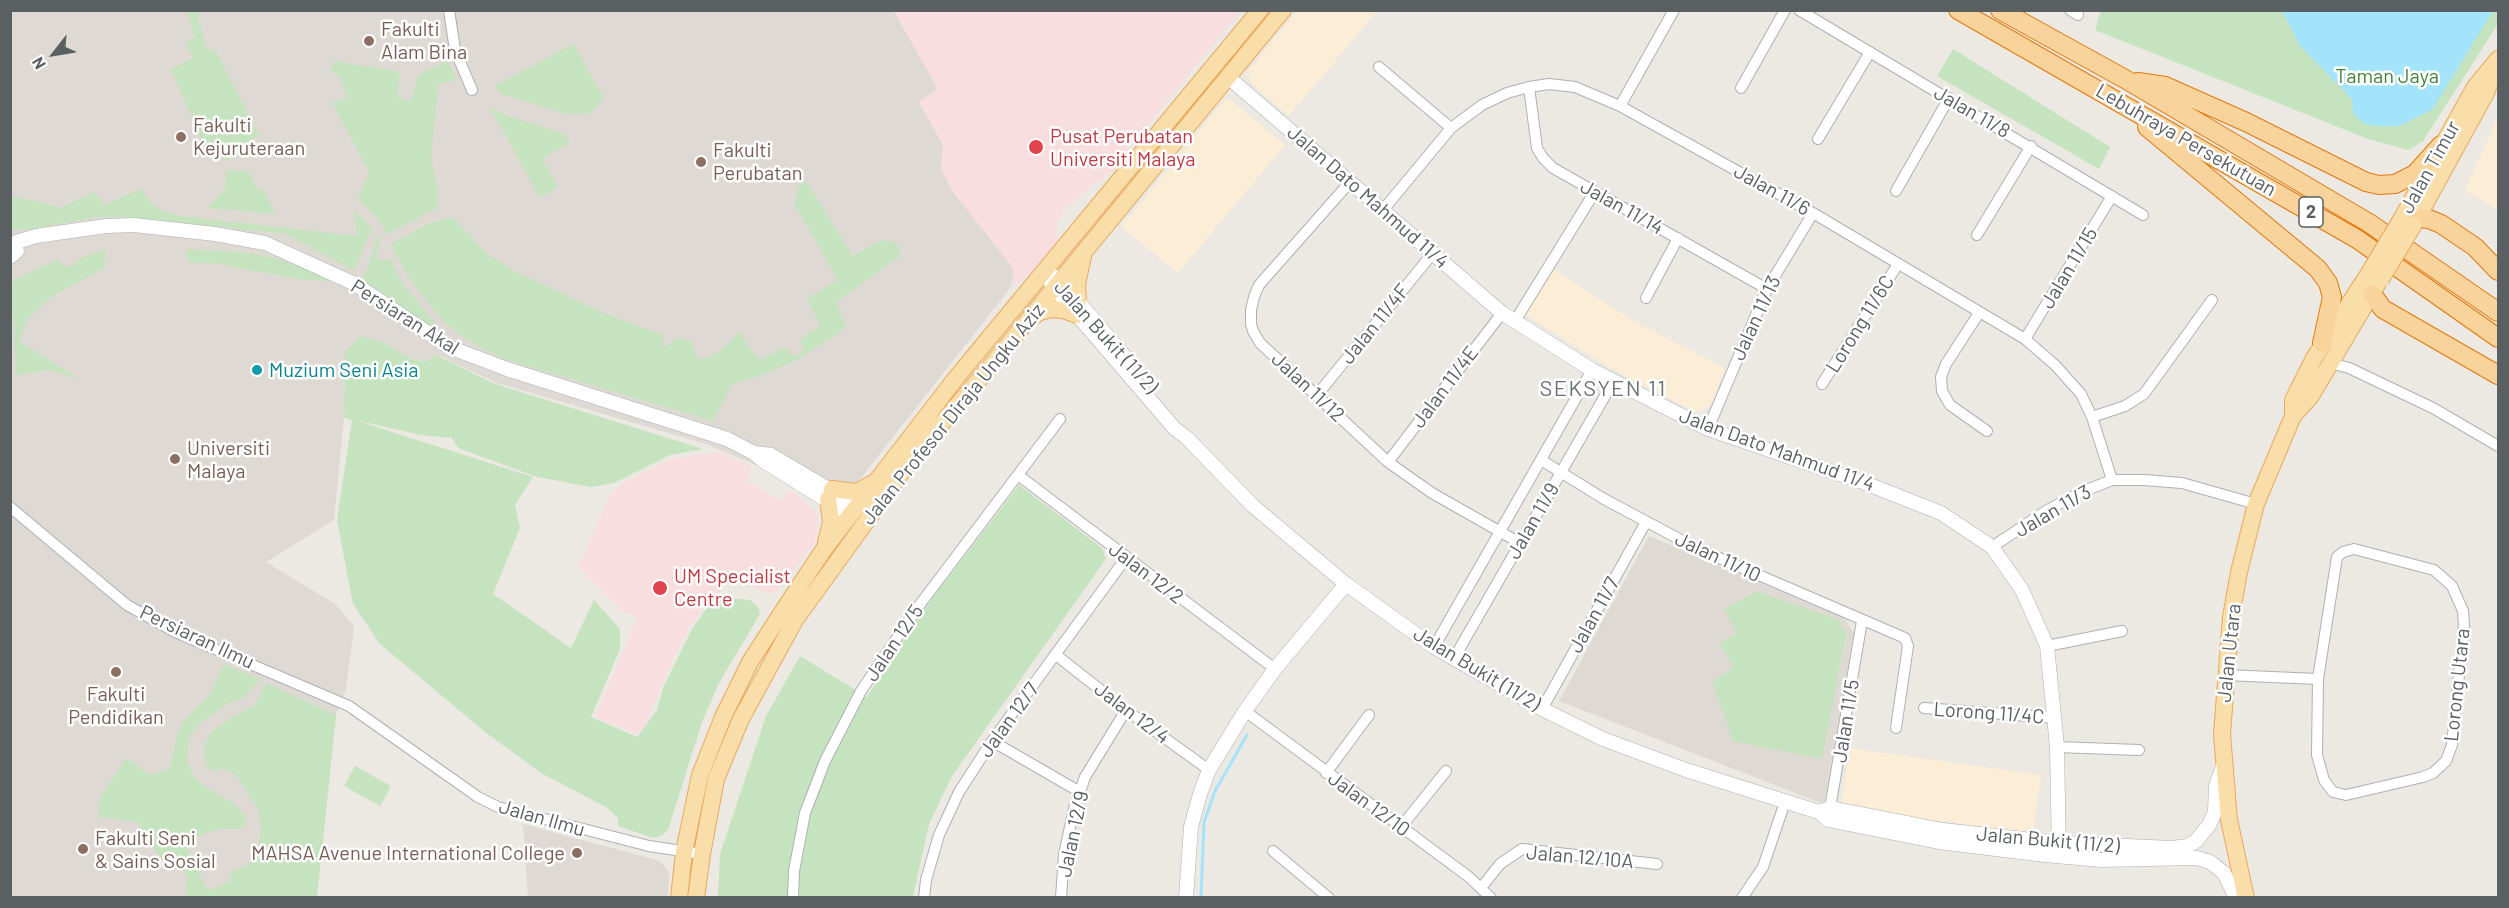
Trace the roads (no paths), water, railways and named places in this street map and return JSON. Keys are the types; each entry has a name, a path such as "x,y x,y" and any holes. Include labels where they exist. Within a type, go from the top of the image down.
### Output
{"highway":[{"name":"Lebuhraya Persekutuan","path":"1958,10 2357,239 2499,338"},
{"name":"Lebuhraya Persekutuan","path":"2001,10 2125,79 2369,223 2499,312"},
{"path":"2125,79 2166,86 2246,122 2366,182 2379,185 2395,184 2415,174 2441,145"},
{"path":"2116,99 2318,268 2328,283 2332,297 2322,343"},
{"path":"2411,221 2429,219 2441,224 2475,247 2499,271"},
{"path":"2374,282 2383,309 2499,375"}],"main road":[{"name":"Jalan Profesor Diraja Ungku Aziz","path":"679,897 684,852 700,775 723,717 750,662 824,549 956,378 1260,10"},
{"name":"Jalan Profesor Diraja Ungku Aziz","path":"696,897 717,779 741,719 770,662 819,583 912,458 1283,10"},
{"name":"Jalan Timur","path":"2411,221 2441,145 2475,87 2497,62"},
{"name":"Jalan Timur","path":"2374,282 2486,93 2497,62"},
{"path":"1026,321 1040,312 1051,309 1077,308 1077,284 1085,249"},
{"name":"Jalan Utara","path":"2293,416 2293,400 2322,343 2374,282"},
{"name":"Jalan Utara","path":"2246,897 2229,820 2222,734 2225,675 2237,583 2256,504 2293,416 2311,396 2374,282"},
{"path":"824,549 831,522 830,494 857,492 877,478"},
{"path":"819,583 855,511 896,480"}],"street":[{"path":"449,10 455,50 472,90"},
{"path":"1620,106 1674,10"},
{"path":"1741,88 1785,10"},
{"name":"Jalan 11/8","path":"1799,10 2143,214"},
{"path":"1818,139 1870,52"},
{"path":"1379,67 1451,129"},
{"name":"Jalan Dato Mahmud 11/4","path":"1228,77 1502,313 1592,370 1708,429 1907,498 1941,513 1992,547 2022,590 2047,646 2057,747 2059,850"},
{"name":"Jalan 11/6","path":"1383,210 1451,129 1482,105 1507,93 1529,87 1550,84 1575,87 1620,106 1813,213 2025,339 2055,365 2081,394 2092,417 2112,480"},
{"name":"Jalan 11/14","path":"1529,87 1537,148 1553,168 1767,289"},
{"path":"1896,191 1949,98"},
{"path":"1977,236 2031,146"},
{"name":"Jalan 11/12","path":"1350,182 1259,285 1252,303 1251,324 1256,337 1388,462 1432,493 1521,543"},
{"path":"1515,321 1594,193"},
{"name":"Jalan 11/15","path":"2025,339 2112,196"},
{"name":"Jalan 11/13","path":"1708,429 1767,289 1813,213"},
{"name":"Persiaran Akal","path":"12,251 50,236 106,226 134,225 215,234 266,243 355,284 449,347 507,369 727,440 754,453 771,455 855,511"},
{"path":"1646,298 1678,238"},
{"name":"Jalan 11/4F","path":"1317,395 1433,253"},
{"name":"Lorong 11/6C","path":"1822,384 1898,264"},
{"name":"Jalan Bukit (11/2)","path":"1045,272 1175,429 1187,438 1253,506 1346,584 1434,648 1542,709 1603,739 1686,770 1826,814 1943,830 2111,860 2197,858 2210,862 2224,873 2236,897"},
{"path":"2092,417 2125,406 2144,394 2212,300"},
{"name":"Jalan 11/4E","path":"1388,462 1502,313"},
{"path":"1979,313 1946,364 1941,377 1942,391 1950,405 1987,431"},
{"path":"2330,363 2349,368 2433,408 2499,446"},
{"name":"Jalan 11/9","path":"1434,648 1592,370"},
{"name":"Jalan 11/9","path":"1453,660 1613,382"},
{"name":"Jalan 12/5","path":"793,897 794,871 805,813 825,761 861,691 918,607 1060,419"},
{"name":"Jalan 11/10","path":"1541,460 1646,522 1696,548 1903,638 1908,646 1896,728"},
{"name":"Jalan 12/2","path":"1018,475 1275,669"},
{"name":"Jalan 11/3","path":"1992,547 2079,493 2112,480 2182,483 2256,504"},
{"name":"Persiaran Ilmu","path":"10,507 118,598 161,625 340,701"},
{"name":"Jalan 11/7","path":"1542,709 1646,522"},
{"name":"Lorong Utara","path":"2354,549 2434,570 2452,586 2463,610 2464,624 2457,704 2452,745 2446,761 2433,773 2346,795 2333,792 2324,780 2317,755 2318,679 2339,554 2354,549"},
{"name":"Jalan 12/7","path":"924,897 926,879 939,835 959,792 992,741 1126,558"},
{"path":"1186,897 1191,827 1209,770 1245,711 1275,669 1346,584"},
{"name":"Jalan 11/5","path":"1826,814 1862,621"},
{"path":"2047,646 2122,631"},
{"name":"Jalan 12/4","path":"1056,655 1126,710 1209,770"},
{"path":"2225,675 2318,679"},
{"name":"Jalan Ilmu","path":"340,701 478,796 498,807 649,846 702,854"},
{"name":"Lorong 11/4C","path":"1924,708 2055,718"},
{"name":"Jalan 12/9","path":"1061,897 1064,854 1085,777 1106,739 1126,710"},
{"name":"Jalan 12/10","path":"1245,711 1326,773 1461,870 1491,897"},
{"path":"1326,773 1369,715"},
{"path":"992,741 1080,792"},
{"path":"2057,747 2139,750"},
{"name":"Jalan Bukit (11/2)","path":"2059,850 2188,846 2202,836 2215,812 2216,786 2223,766"},
{"path":"1401,827 1446,771"},
{"path":"1742,897 1763,867 1785,802"},
{"name":"Jalan 12/10A","path":"1481,888 1500,864 1522,849 1657,864"},
{"path":"1273,851 1329,897"}],"water":[{"path":"2282,11 2493,11 2432,110 2399,126 2375,126 2365,124 2353,114 2352,99 2300,46"}],"waterway":[{"path":"1201,898 1204,822 1215,791 1247,735"}],"place":[{"name":"Fakulti Alam Bina","path":"369,41"},
{"name":"Fakulti Kejuruteraan","path":"181,137"},
{"name":"Pusat Perubatan Universiti Malaya","path":"1036,147"},
{"name":"Fakulti Perubatan","path":"701,162"},
{"name":"Muzium Seni Asia","path":"257,370"},
{"name":"Universiti Malaya","path":"175,459"},
{"name":"UM Specialist Centre","path":"660,588"},
{"name":"Fakulti Pendidikan","path":"116,672"},
{"name":"Fakulti Seni & Sains Sosial","path":"83,849"},
{"name":"MAHSA Avenue International College","path":"577,853"}],"district":[{"name":"SEKSYEN 11","path":"1603,389"}],"park label":[{"name":"Taman Jaya","path":"2387,76"}]}
